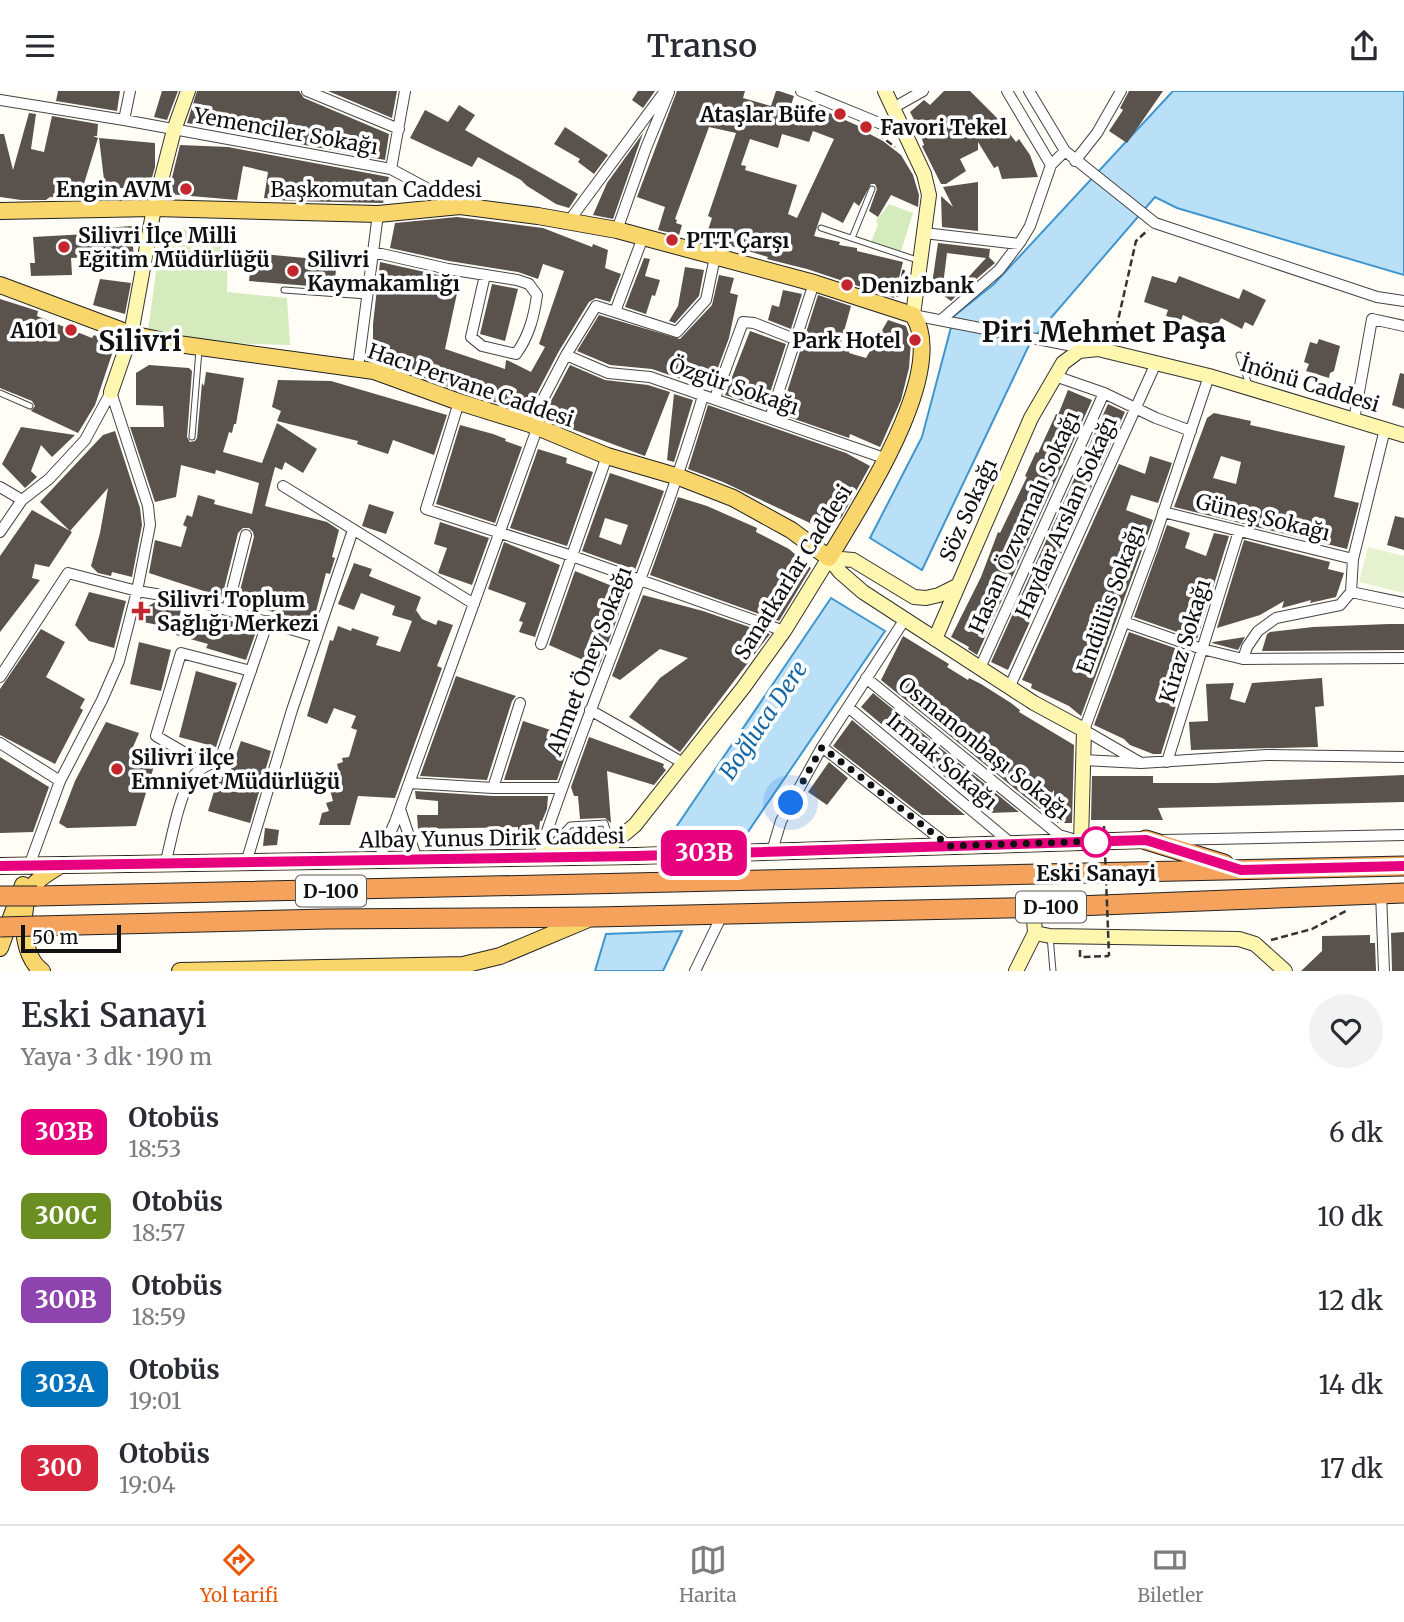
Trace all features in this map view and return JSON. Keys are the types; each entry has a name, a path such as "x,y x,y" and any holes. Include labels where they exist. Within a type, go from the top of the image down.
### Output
{"highway":[{"path":"1146,840 1241,870"},
{"name":"D-100","path":"0,897 1404,865"},
{"name":"D-100","path":"0,927 1033,907 1404,893"}],"main road":[{"path":"111,392 131,334 154,208 174,130 188,91"},
{"path":"885,91 924,174 929,195 924,233 914,258 913,315"},
{"name":"Başkomutan Caddesi","path":"0,211 154,208 378,214 460,206 617,230 814,283 913,315"},
{"name":"Hacı Pervane Caddesi","path":"0,285 131,334 200,347 374,371 534,425 607,456 733,498 791,530 829,558"},
{"name":"Sanatkarlar Caddesi","path":"611,845 635,825 685,764 784,631 887,459 905,417 919,372 923,339 921,326 913,315"},
{"path":"1059,370 1070,356 1088,349"},
{"name":"İnönü Caddesi","path":"1088,349 1111,351 1209,376 1404,434"},
{"name":"Söz Sokağı","path":"829,558 853,560 914,597 939,595 957,586 1031,418 1059,370"},
{"path":"829,558 863,592 1034,703 1084,730"},
{"path":"935,639 957,586"},
{"name":"Endülüs Sokağı","path":"1081,842 1084,730"},
{"path":"635,825 630,850 644,856"},
{"name":"Albay Yunus Dirik Caddesi","path":"0,866 644,856 1146,840"},
{"path":"538,858 571,846 611,845"},
{"path":"0,948 29,866"},
{"path":"42,971 30,960 25,942 25,918 31,889 37,881 59,866"},
{"path":"1016,971 1035,933 1033,907"},
{"path":"180,971 463,965 500,956 604,917"},
{"path":"1035,933 1050,936 1239,939 1255,944 1285,971"}],"street":[{"path":"124,120 130,91"},
{"path":"307,91 399,129"},
{"path":"391,169 405,91"},
{"path":"569,221 667,91"},
{"path":"617,230 667,91"},
{"path":"893,108 923,91"},
{"path":"1007,91 1051,165"},
{"path":"1029,91 1065,151 1155,223 1377,297 1404,302"},
{"path":"1075,161 1097,133 1121,91"},
{"path":"806,92 879,123 901,125"},
{"name":"Yemenciler Sokağı","path":"0,100 391,169 460,206"},
{"path":"944,321 999,270 1019,244 1030,226 1051,165 1065,151"},
{"path":"358,367 378,214"},
{"path":"924,233 1019,244"},
{"path":"615,312 643,237"},
{"path":"373,251 529,284 537,295 526,341 516,353 482,346 471,337 485,275"},
{"path":"378,861 400,809 500,532 534,425 566,355 596,306 677,332 706,300 715,257"},
{"path":"771,418 814,283"},
{"path":"1354,420 1377,297"},
{"name":"Başkomutan Caddesi","path":"913,315 1088,349"},
{"path":"1373,319 1404,326"},
{"name":"Ahmet Öney Sokağı","path":"538,858 561,788 709,397 743,322 754,323 797,340"},
{"name":"Özgür Sokağı","path":"566,355 608,373 650,377 887,459"},
{"name":"Haydar Arslan Sokağı","path":"1010,686 1156,363"},
{"path":"1059,370 1135,408 1191,431"},
{"name":"Endülüs Sokağı","path":"1084,730 1209,376"},
{"path":"0,532 22,500 49,479 85,440 111,392"},
{"path":"29,866 60,781 102,701 119,661 150,525 148,506 111,392"},
{"name":"Hasan Özvarnalı Sokağı","path":"980,668 1104,393"},
{"path":"460,402 426,509 572,556 784,631"},
{"path":"1244,659 1247,647 1258,631 1276,618 1340,605 1351,592 1353,559 1385,429"},
{"path":"541,644 607,456"},
{"path":"283,486 474,604"},
{"path":"0,487 22,500"},
{"name":"Güneş Sokağı","path":"1163,512 1353,559"},
{"path":"246,863 292,710 353,530"},
{"name":"Kiraz Sokağı","path":"1167,762 1239,531"},
{"path":"227,610 246,535"},
{"path":"0,677 68,573 137,591 193,600 317,637"},
{"path":"1351,592 1404,603"},
{"path":"772,851 781,821 822,747 905,619"},
{"path":"165,865 191,779 203,767 220,760 268,621"},
{"path":"1124,622 1202,649 1244,659 1404,658"},
{"path":"203,767 192,757 156,736 181,653 251,671"},
{"name":"Osmanonbaşı Sokağı","path":"866,678 1059,835 1081,842"},
{"path":"492,788 520,703"},
{"name":"Irmak Sokağı","path":"848,707 1012,844"},
{"path":"590,710 685,764"},
{"path":"1084,730 1140,763"},
{"path":"0,743 60,781"},
{"path":"822,747 949,846"},
{"path":"1083,760 1140,763 1267,755 1404,757"},
{"path":"409,783 492,788 561,788"},
{"path":"400,809 417,860"},
{"name":"Albay Yunus Dirik Caddesi","path":"1146,840 1404,835"},
{"path":"1381,893 1384,971"},
{"path":"695,971 723,913"}],"lane":[{"path":"852,238 872,189"},
{"path":"821,228 914,258"},
{"path":"284,290 367,296"},
{"path":"192,437 200,347"},
{"path":"1239,355 1249,388"},
{"path":"0,393 30,406"},
{"path":"538,858 570,825 605,823 611,845"},
{"path":"1050,936 1053,971"}],"path":[{"path":"875,132 897,147"},
{"path":"1111,351 1136,240 1155,223"},
{"path":"894,309 914,258"},
{"path":"1080,957 1109,956 1104,826"},
{"path":"1255,944 1312,929 1347,911"}],"green space":[{"path":"889,204 913,213 901,251 871,243 878,224 876,221"},
{"path":"162,228 228,230 227,292 287,298 290,345 194,342 148,331"},
{"path":"1368,547 1404,556 1404,593 1359,582"}],"water":[{"path":"1173,91 1404,91 1404,275 1177,208 1155,197 1031,341 922,570 870,538 922,437 954,316 994,284"},
{"name":"Boğluca Dere","path":"831,598 885,631 739,845 662,848"},
{"path":"682,931 663,971 595,971 606,934"}],"building":[{"path":"58,91 120,91 117,111 56,101"},
{"path":"162,91 178,91 167,120 154,117"},
{"path":"197,91 299,91 304,98 389,134 385,160 187,123"},
{"path":"328,91 397,91 392,118"},
{"path":"638,91 655,91 643,108 632,100"},
{"path":"677,91 745,91 743,98 771,106 776,91 794,96 789,111 823,121 827,112 863,128 862,130 901,155 913,175 919,195 918,207 891,195 878,217 869,211 877,189 875,184 871,184 859,206 854,202 843,223 822,212 814,236 840,242 839,245 857,248 857,251 903,262 894,298 731,246 730,249 704,242 712,218 708,216 736,133 709,127 675,219 676,223 682,225 679,235 658,230 665,207 637,197","holes":["813,131 834,139 797,218 788,214 797,185 745,170 746,166 741,165 750,139 778,148 782,134 809,142"]},
{"path":"944,91 970,91 1000,121 1016,142 1019,139 1030,155 1038,177 1002,179 998,166 994,168 978,142 978,150 960,159 966,171 946,184 941,184 922,146 924,145 918,127 910,112 924,100 930,105"},
{"path":"1129,91 1163,91 1127,143 1109,131 1123,110 1120,108"},
{"path":"459,105 475,115 465,130 578,194 569,208 556,204 521,180 478,157 472,167 410,138 425,110 448,122"},
{"path":"29,113 36,114 31,149 44,152 52,116 98,124 97,136 93,136 98,138 81,193 73,192 71,199 50,197 46,200 21,200 0,197 0,134 4,134 13,170"},
{"path":"565,127 608,155 594,174 578,162 580,159 554,144"},
{"path":"643,133 613,219 593,215 607,183"},
{"path":"99,138 155,143 155,167 149,188 105,188"},
{"path":"180,145 228,147 389,177 383,203 264,198 268,172 243,166 237,200 168,194"},
{"path":"978,182 978,231 942,227 941,196 953,207 943,187"},
{"path":"457,217 543,228 592,247 593,244 608,250 605,268 621,274 610,302 596,298 589,302 527,412 462,392 381,362 373,350 380,262 452,278 459,284 445,349 505,369 506,360 531,372 545,347 539,344 564,271 543,264 538,279 518,272 390,248 395,223"},
{"path":"132,226 134,264 107,266 106,256 71,258 72,275 31,276 30,263 35,263 33,237 105,233 104,228"},
{"path":"938,243 990,249 989,257 995,263 967,287 963,283 986,258 947,253 942,293 931,291"},
{"name":"Silivri Kaymakamlığı","path":"252,253 337,261 334,288 249,281"},
{"path":"644,258 650,259 645,276 660,280 646,314 625,307"},
{"path":"685,267 704,270 699,296 675,323 669,321 678,306"},
{"path":"719,275 734,278 730,293 738,295 729,338 710,389 652,369 610,365 577,351 599,315 680,339 712,305"},
{"path":"1152,276 1176,283 1179,276 1239,299 1243,289 1266,300 1253,326 1245,322 1242,329 1221,318 1215,330 1183,315 1181,320 1166,316 1168,310 1144,302"},
{"path":"100,279 131,283 125,314 93,305"},
{"path":"957,280 965,287 951,301 944,296"},
{"path":"492,284 518,289 505,341 480,334"},
{"path":"783,290 802,294 791,329 768,320 772,305 779,307"},
{"path":"818,295 851,306 840,346 850,349 849,353 866,358 888,320 906,326 911,341 909,368 901,400 880,447 850,434 849,438 780,414"},
{"path":"0,299 38,311 37,316 92,338 94,335 114,348 95,405 78,433 31,411 35,406 32,401 0,388"},
{"path":"750,331 786,344 765,408 725,395"},
{"path":"1319,339 1340,346 1334,371 1329,378 1306,371 1309,364 1304,362 1310,342 1317,344"},
{"path":"149,365 189,368 192,371 187,437 190,442 197,438 202,383 204,386 206,372 244,378 236,424 232,433 229,432 223,452 262,463 277,423 317,449 303,473 285,462 282,470 275,467 265,506 327,522 339,530 332,557 335,558 330,574 326,573 313,623 237,602 254,537 249,528 243,528 238,533 222,597 149,573 155,540 181,547 187,527 183,525 187,515 192,517 198,495 215,500 214,504 252,514 259,483 216,470 215,474 181,465 176,497 155,502 130,427 164,427 163,406 136,405 136,373"},
{"path":"570,365 605,380 648,385 670,392 645,456 542,418"},
{"path":"1400,373 1404,374 1404,409 1392,405"},
{"path":"278,380 331,381 447,415 434,455 393,440 388,454 357,444 358,441 277,421 281,411 272,407"},
{"path":"1068,390 1092,400 977,655 951,637 981,577 998,532 1000,533 1036,452 1038,453 1056,414 1058,415"},
{"path":"674,394 693,400 674,462 667,460"},
{"path":"1108,404 1125,412 1101,466 1083,459"},
{"path":"708,405 846,453 870,466 841,518 826,527 812,524 723,482 688,469"},
{"path":"1214,413 1251,421 1250,425 1345,446 1334,497 1359,503 1347,549 1174,507 1207,418","holes":["1221,456 1241,462 1236,484 1213,478"]},
{"path":"460,425 493,434 522,447 495,523 436,504"},
{"path":"21,427 75,435 52,457 41,445 31,471 37,477 25,488 2,464"},
{"path":"115,431 140,508 142,525 132,577 112,572 111,576 98,573 91,566 108,488 70,531 40,502 103,435"},
{"path":"538,449 567,458 566,463 593,472 567,546 510,528"},
{"path":"1150,456 1172,463 1158,503 1131,495 1126,510 1153,520 1081,716 1069,706 1031,688 1032,684 1022,680 1119,464 1145,474"},
{"path":"610,473 664,491 635,570 582,551","holes":["605,518 628,525 621,545 599,537"]},
{"path":"1075,477 1092,486 1008,670 991,662"},
{"path":"678,497 707,506 757,528 756,532 789,549 811,568 779,621 650,575"},
{"path":"369,504 394,512 386,534 362,526"},
{"path":"32,510 72,532 49,567 35,564 32,578 40,580 0,632 0,556"},
{"path":"1395,516 1404,518 1404,550 1387,545"},
{"path":"440,522 489,538 472,585 438,573 447,548 434,544"},
{"path":"1167,525 1190,533 1185,548 1206,556 1214,533 1229,536 1197,639 1134,617"},
{"path":"1244,540 1330,562 1328,569 1344,573 1336,597 1282,608 1284,601 1260,615 1217,628"},
{"path":"504,542 560,565 535,637 519,632 523,622 519,621 526,603 488,589"},
{"path":"354,563 372,569 369,576 421,597 416,610 422,619 436,625 438,620 453,625 437,666 442,668 395,798 358,796 350,825 319,825 322,813 329,811 326,803 333,801 330,790 336,789 335,773 339,772 337,764 343,762 342,758 349,757 357,730 351,728 356,716 334,708 327,724 307,716 330,640 333,641 338,626 351,631 352,628 379,637 376,645 400,652 412,621 392,615 395,606 361,593 354,610 338,604"},
{"path":"575,571 627,592 599,667 549,645"},
{"path":"89,592 126,601 114,648 89,641 75,625"},
{"path":"643,595 703,611 770,634 680,752 629,717 660,678 688,658 660,649 620,680 612,676"},
{"path":"155,602 181,610 179,618 213,627 216,616 257,629 246,660 206,648 208,644 176,635 178,629 143,622 144,609"},
{"path":"1404,624 1404,650 1262,651 1270,632 1313,627"},
{"path":"41,629 65,642 46,677 85,699 80,708 83,710 55,764 0,735 0,689"},
{"path":"1129,632 1192,654 1161,754 1153,754 1130,745 1124,739 1094,725"},
{"path":"903,636 949,664 947,667 968,680 969,678 981,684 1011,703 1019,712 1074,745 1072,823 1057,823 1057,816 1054,816 1054,790 1040,809 881,680"},
{"path":"1245,637 1238,650 1212,643 1213,642"},
{"path":"139,642 171,650 161,691 130,684"},
{"path":"196,671 237,683 216,747 179,737"},
{"path":"456,676 516,696 512,701 487,780 420,776"},
{"path":"1322,678 1324,706 1315,707 1318,747 1191,750 1189,722 1208,721 1206,684 1234,683 1230,699 1245,703 1252,683"},
{"path":"873,693 1019,812 988,813 861,707"},
{"path":"852,720 965,815 922,815 833,746"},
{"path":"523,721 572,737 557,780 504,780"},
{"name":"Silivri ilçe Emniyet Müdürlüğü","path":"106,722 139,733 133,747 157,756 136,826 67,828 59,823 75,781"},
{"path":"589,737 664,764 666,770 654,785 607,771 611,823 605,818 580,819 578,796 574,796 571,787"},
{"path":"241,741 271,751 250,823 208,811 219,775 228,778"},
{"path":"0,757 49,787 33,832 0,833"},
{"path":"829,762 848,778 827,805 808,792"},
{"path":"1404,775 1404,802 1158,808 1163,820 1091,820 1092,776 1153,776 1153,783 1216,783"},
{"path":"415,791 548,796 547,809 540,821 539,830 518,831 518,827 418,829 417,815 438,815 438,801 416,799"},
{"path":"265,828 279,830 277,845 263,846"},
{"path":"1404,932 1404,971 1392,971 1391,933"},
{"path":"1370,935 1370,943 1375,943 1376,971 1301,971 1322,951 1322,936"}],"bus line":[{"name":"303B","path":"0,866 636,856 1146,840 1241,870 1404,866"}],"place":[{"name":"Ataşlar Büfe","path":"840,114"},
{"name":"Favori Tekel","path":"866,127"},
{"name":"Engin AVM","path":"186,189"},
{"name":"PTT Çarşı","path":"672,240"},
{"name":"Silivri İlçe Milli Eğitim Müdürlüğü","path":"64,247"},
{"name":"Silivri Kaymakamlığı","path":"293,271"},
{"name":"Denizbank","path":"847,285"},
{"name":"A101","path":"71,330"},
{"name":"Park Hotel","path":"915,340"},
{"name":"Silivri Toplum Sağlığı Merkezi","path":"141,611"},
{"name":"Silivri ilçe Emniyet Müdürlüğü","path":"117,769"},
{"name":"Eski Sanayi","path":"1096,842"}],"district":[{"name":"Piri Mehmet Paşa","path":"1104,332"},
{"name":"Silivri","path":"140,341"}],"route":[{"path":"791,803 822,747 949,846 1102,841 1096,842"}]}
